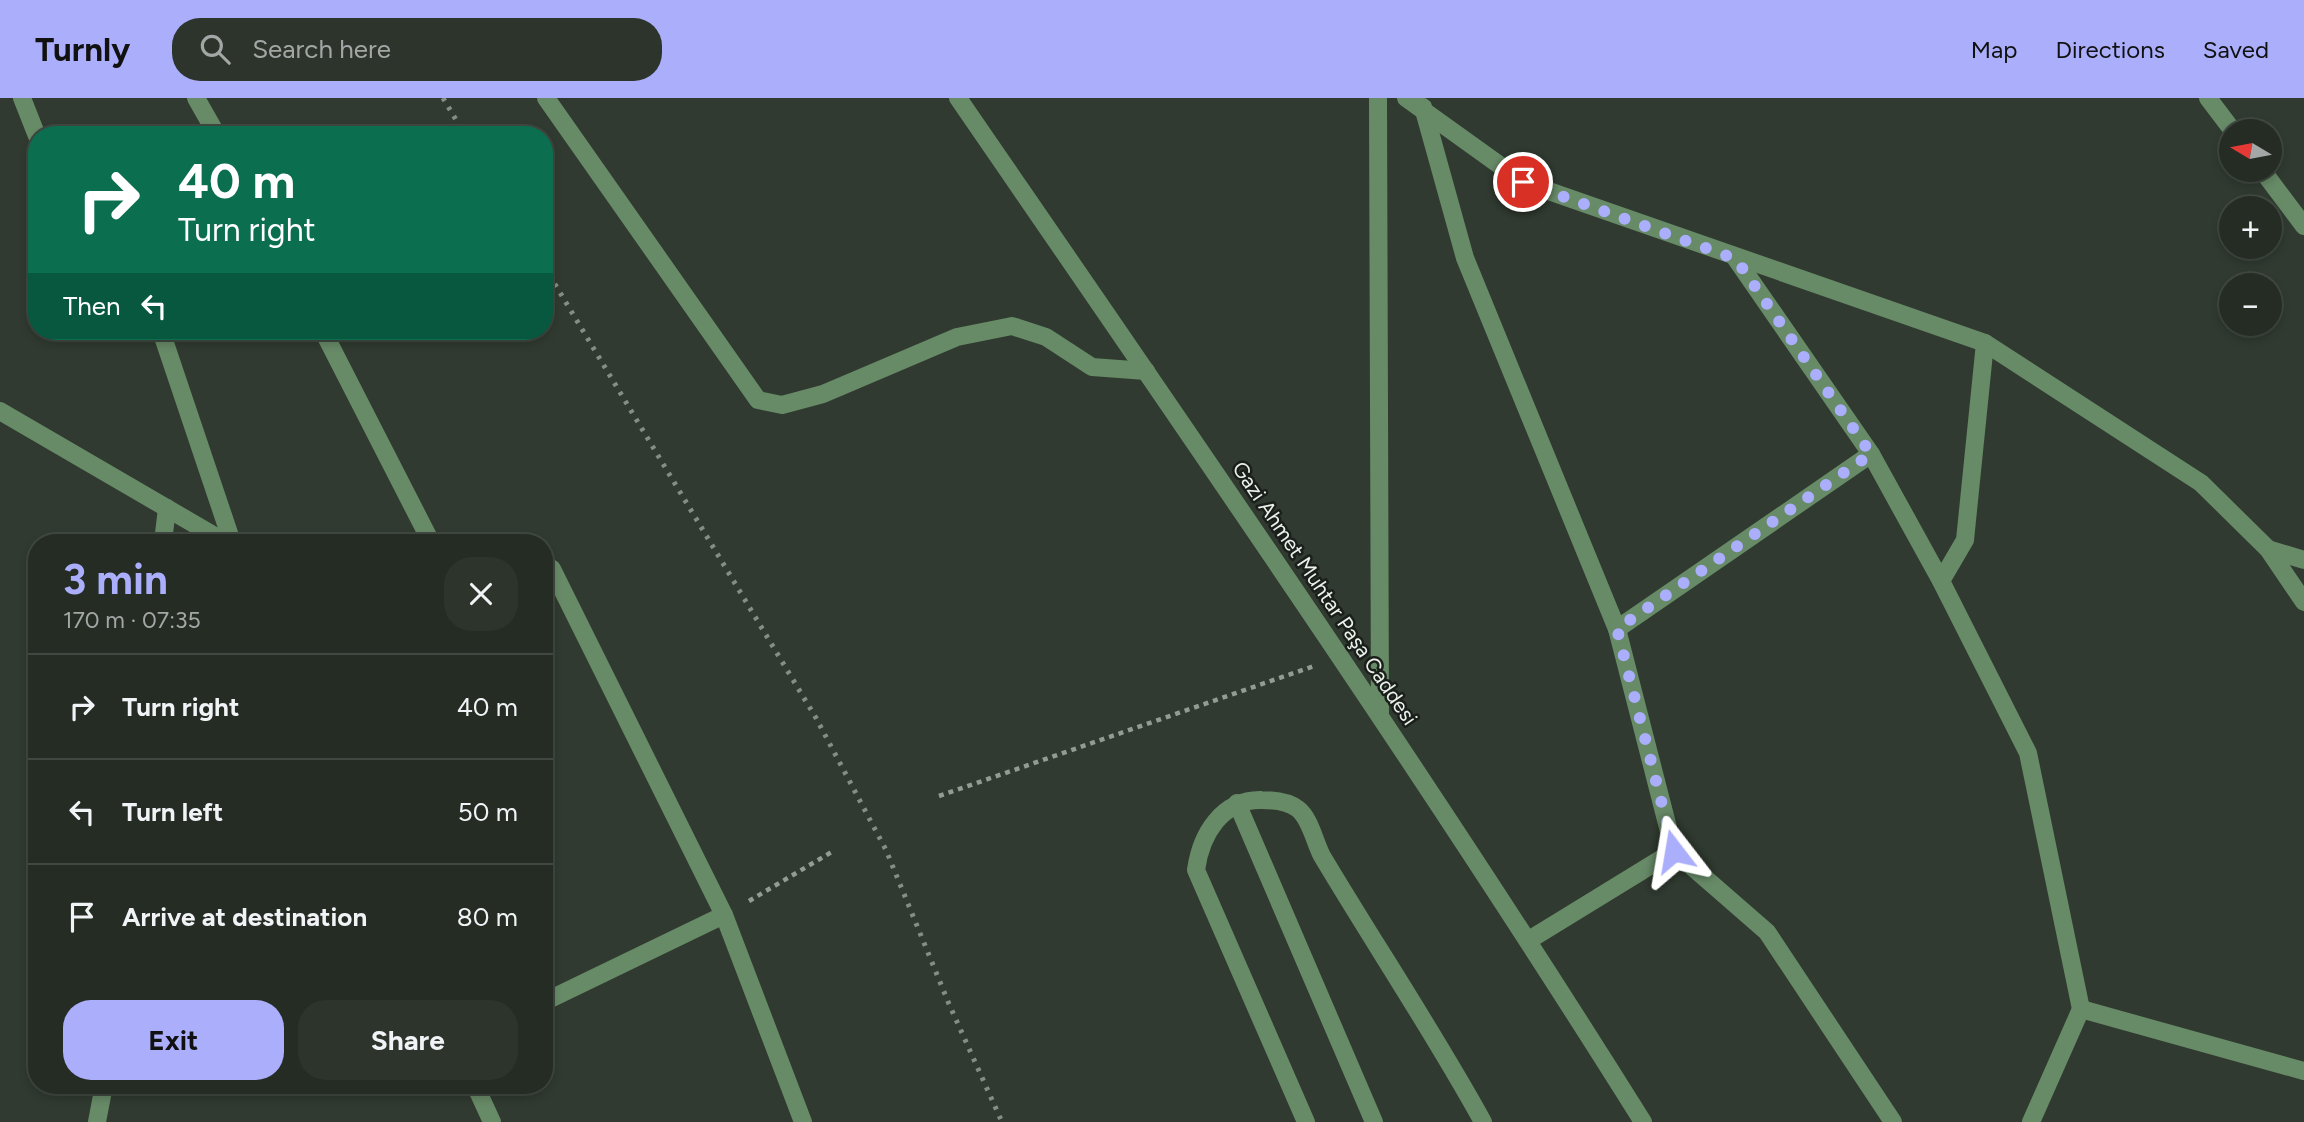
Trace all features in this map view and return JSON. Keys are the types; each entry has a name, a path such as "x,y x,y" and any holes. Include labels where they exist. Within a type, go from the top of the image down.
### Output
{"street":[{"path":"22,98 33,126"},
{"path":"196,98 211,126"},
{"path":"546,98 758,400 782,405 823,394 957,337 1012,326 1046,338 1092,367 1146,371"},
{"name":"Gazi Ahmet Muhtar Paşa Caddesi","path":"958,98 1380,713 1529,940 1643,1122"},
{"path":"1378,98 1380,713"},
{"path":"1406,98 1423,107 1523,182 1736,259 1985,344 2201,483 2268,549 2304,602"},
{"path":"2208,98 2224,119"},
{"path":"1423,107 1465,258 1617,629 1674,851 1767,932 1893,1122"},
{"path":"2271,182 2304,226"},
{"path":"1736,259 1871,454 1941,581 2028,753 2081,1009 2031,1122"},
{"path":"165,340 229,534"},
{"path":"328,340 427,534"},
{"path":"1941,581 1965,540 1985,344"},
{"path":"0,411 211,534"},
{"path":"1617,629 1871,454"},
{"path":"164,534 167,508"},
{"path":"2268,549 2304,560"},
{"path":"553,571 724,915 803,1122"},
{"path":"1306,1122 1196,870 1208,831 1215,820 1237,803 1250,799 1271,800 1297,808 1303,815 1321,855 1432,1031 1483,1122"},
{"path":"1237,803 1374,1122"},
{"path":"1529,940 1674,851"},
{"path":"553,998 724,915"},
{"path":"2081,1009 2304,1071"},
{"path":"97,1122 102,1094"},
{"path":"479,1094 492,1122"}],"path":[{"path":"939,796 1341,657"},
{"path":"724,915 835,850"}],"railway":[{"path":"443,98 460,126"},
{"path":"553,281 816,718 886,850 949,1004 1002,1122"}],"route":[{"path":"1523,182 1736,259 1871,454 1617,629 1674,851"}]}
